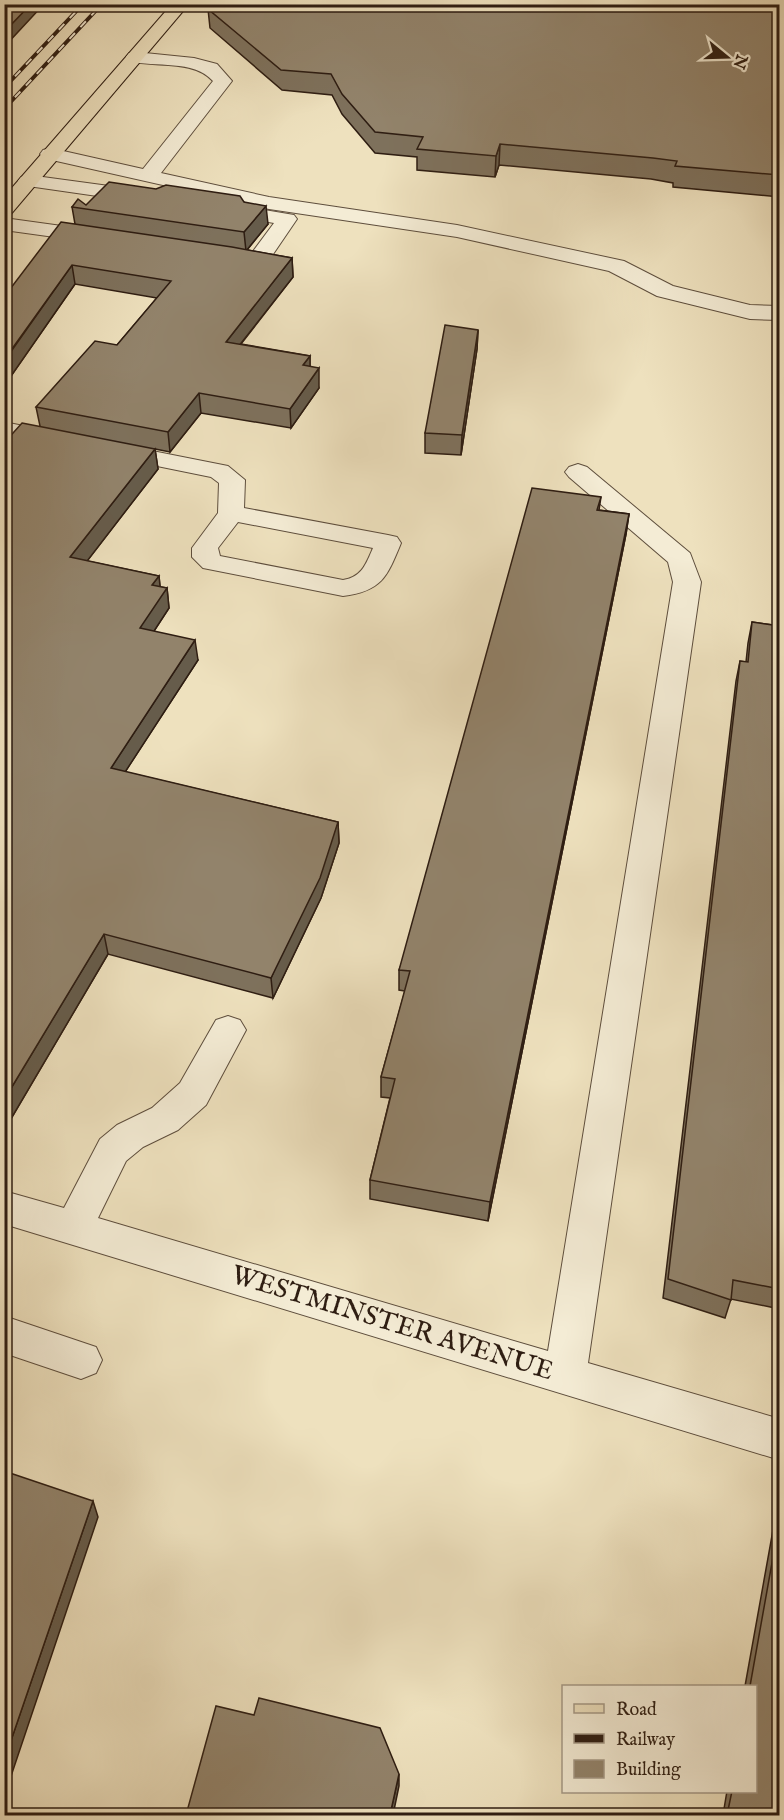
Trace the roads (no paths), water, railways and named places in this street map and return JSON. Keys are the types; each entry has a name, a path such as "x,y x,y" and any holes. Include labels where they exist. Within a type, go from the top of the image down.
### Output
{"main road":[{"path":"4,210 50,154 182,4"}],"street":[{"path":"135,57 194,63 211,69 223,81 148,176"},
{"path":"50,154 269,203 468,233 616,266 665,291 750,312 780,313"},
{"path":"28,181 287,219 257,261 201,253"},
{"path":"4,224 112,240"},
{"path":"4,429 219,471 232,480 231,513 205,548 205,557 212,562 343,588 361,587 372,579 387,543 231,513"},
{"path":"564,1376 687,582 681,559 578,472"},
{"path":"73,1228 113,1150 130,1136 165,1119 193,1094 228,1030"},
{"name":"WESTMINSTER AVENUE","path":"4,1207 780,1440"},
{"path":"4,1334 81,1360"}],"railway":[{"path":"4,88 83,4"},
{"path":"4,109 102,4"}]}
